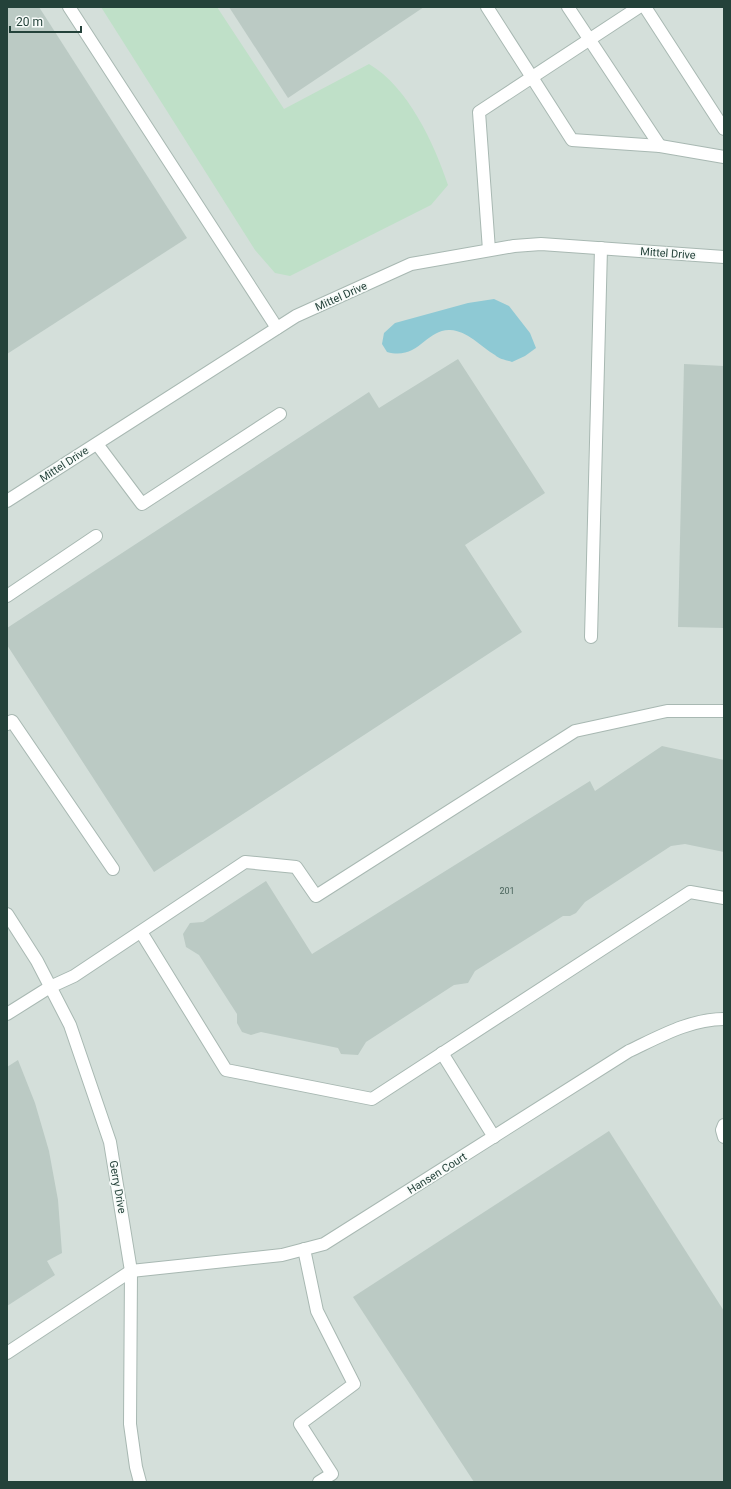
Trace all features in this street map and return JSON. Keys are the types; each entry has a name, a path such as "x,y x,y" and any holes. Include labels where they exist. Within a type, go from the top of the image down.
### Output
{"street":[{"path":"70,7 277,328"},
{"path":"487,7 572,140 660,146 724,157"},
{"path":"568,7 660,146"},
{"path":"489,250 479,112 588,39 639,7"},
{"path":"645,7 724,130"},
{"name":"Mittel Drive","path":"7,501 296,316 411,264 514,246 540,244 724,257"},
{"path":"591,637 601,248"},
{"path":"97,444 142,504 280,414"},
{"path":"7,596 96,536"},
{"path":"7,1014 50,987 74,976 245,862 296,867 316,896 575,731 667,711 724,711"},
{"path":"9,720 113,869"},
{"path":"141,932 226,1070 372,1099 690,892 724,898"},
{"name":"Gerry Drive","path":"7,914 37,961 70,1025 110,1142 131,1271 130,1424 136,1467 140,1482"},
{"name":"Hansen Court","path":"131,1271 282,1255 324,1244 629,1052 675,1030 714,1019 724,1019"},
{"path":"442,1053 494,1137"},
{"path":"724,1125 722,1130 724,1137"},
{"path":"304,1249 317,1311 354,1384 300,1424 334,1478 319,1482"},
{"path":"7,1352 131,1271"}],"shaded area":[{"path":"7,7 724,7 724,1482 7,1482"}],"green space":[{"path":"101,7 217,7 284,109 369,64 383,74 396,87 418,117 435,152 448,185 431,205 290,276 275,273 255,250"}],"water":[{"path":"494,299 509,306 530,333 536,348 525,356 512,362 498,358 463,333 450,330 434,334 414,349 398,354 387,352 382,344 384,333 395,323 468,303"}],"building":[{"path":"7,7 39,7 187,238 7,354"},
{"path":"229,7 424,7 288,98"},
{"path":"458,359 545,493 465,545 522,632 154,872 7,645 7,628 369,392 379,408"},
{"path":"684,364 724,366 724,628 678,627"},
{"path":"662,746 724,760 724,852 685,844 671,846 585,902 576,913 570,916 563,916 475,971 468,983 454,985 366,1042 358,1055 341,1054 338,1048 261,1032 251,1035 242,1032 237,1023 237,1014 199,955 186,947 183,934 190,923 203,922 266,881 312,954 590,781 595,791"},
{"path":"18,1060 35,1103 49,1151 58,1200 62,1253 47,1261 55,1275 7,1306 7,1067"},
{"path":"609,1131 724,1311 724,1482 474,1482 353,1297"}]}
